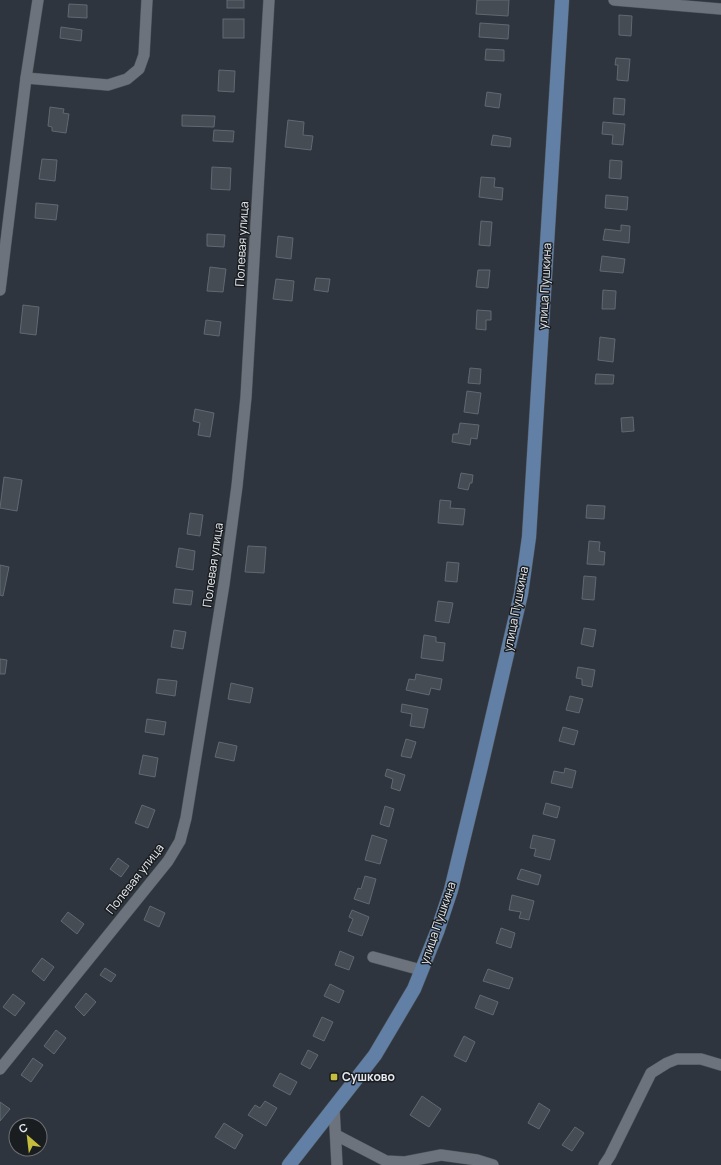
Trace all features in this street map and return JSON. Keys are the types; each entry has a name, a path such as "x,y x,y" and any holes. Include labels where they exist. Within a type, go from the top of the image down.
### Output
{"main road":[{"name":"улица Пушкина","path":"289,1165 375,1055 414,989 437,932 451,890 481,766 519,602 529,537 562,0"}],"street":[{"path":"0,290 26,78 38,0"},
{"path":"26,78 108,85 128,79 139,69 144,55 147,0"},
{"name":"Полевая улица","path":"0,1069 168,861 180,841 186,818 224,584 237,486 246,396 269,0"},
{"path":"614,0 721,9"},
{"path":"374,957 421,970"},
{"path":"604,1165 610,1156 651,1073 667,1063 677,1059 701,1059 721,1065"},
{"path":"334,1107 337,1165"},
{"path":"336,1135 386,1161 405,1162 441,1155 477,1160 493,1165"}],"building":[{"path":"227,0 244,0 244,8 227,8"},
{"path":"477,0 509,0 508,16 476,14"},
{"path":"69,4 87,5 87,18 68,17"},
{"path":"619,15 632,16 631,36 619,35"},
{"path":"223,19 244,19 244,38 223,38"},
{"path":"480,23 509,25 508,39 479,37"},
{"path":"61,27 82,30 81,41 60,38"},
{"path":"486,49 504,50 504,61 485,60"},
{"path":"616,58 630,59 628,81 617,80 618,65 615,65"},
{"path":"219,70 235,71 234,92 218,91"},
{"path":"487,92 501,94 499,108 485,106"},
{"path":"614,98 625,99 624,115 613,114"},
{"path":"50,107 64,109 63,113 69,114 66,133 52,131 52,127 48,126"},
{"path":"182,115 215,116 214,127 182,126"},
{"path":"288,120 304,122 303,135 313,136 311,150 285,147"},
{"path":"603,122 625,124 623,145 612,144 613,135 602,134"},
{"path":"214,130 234,131 233,142 213,141"},
{"path":"493,135 511,138 510,147 491,145"},
{"path":"42,159 57,160 55,181 39,179"},
{"path":"610,160 622,161 621,179 609,178"},
{"path":"212,167 231,168 230,190 211,189"},
{"path":"481,177 495,178 494,187 503,188 502,200 479,197"},
{"path":"606,195 628,197 627,210 605,208"},
{"path":"36,203 58,205 56,220 35,218"},
{"path":"481,221 492,222 490,246 479,245"},
{"path":"621,225 630,226 629,243 603,240 605,229 621,231"},
{"path":"207,234 225,235 224,247 207,246"},
{"path":"278,236 293,238 291,259 276,257"},
{"path":"602,256 625,259 623,273 600,271"},
{"path":"210,267 226,269 223,292 207,291"},
{"path":"478,270 490,270 488,288 476,287"},
{"path":"316,278 330,279 328,292 314,290"},
{"path":"276,279 294,281 292,301 273,299"},
{"path":"603,290 616,291 615,309 602,309"},
{"path":"23,305 39,307 36,335 20,333"},
{"path":"477,310 491,311 491,320 486,320 486,330 476,329"},
{"path":"206,320 221,322 219,336 204,334"},
{"path":"600,337 615,339 613,362 598,360"},
{"path":"470,368 481,369 480,384 468,383"},
{"path":"596,374 614,375 613,384 595,384"},
{"path":"467,391 481,393 478,414 464,412"},
{"path":"195,409 214,413 210,437 198,435 200,423 193,421"},
{"path":"633,417 634,431 622,432 621,418"},
{"path":"460,423 479,425 477,439 471,438 470,445 452,442 453,434 458,434"},
{"path":"461,473 473,475 472,483 470,483 468,490 458,488"},
{"path":"4,477 22,480 17,511 0,508"},
{"path":"440,500 451,501 450,508 465,509 463,525 438,523"},
{"path":"587,505 605,506 604,519 586,518"},
{"path":"190,513 203,515 200,536 187,534"},
{"path":"589,541 600,542 599,551 605,552 604,565 587,564"},
{"path":"248,546 266,547 264,573 245,572"},
{"path":"179,548 195,551 193,570 176,567"},
{"path":"447,562 459,563 457,582 445,581"},
{"path":"0,565 9,567 3,596 0,595"},
{"path":"584,576 596,577 594,600 582,599"},
{"path":"175,589 193,591 191,605 173,603"},
{"path":"438,601 453,603 449,623 435,621"},
{"path":"584,628 596,630 593,647 581,644"},
{"path":"174,630 186,632 183,649 171,647"},
{"path":"424,635 436,637 436,642 445,643 443,661 421,658"},
{"path":"0,659 7,660 5,674 0,674"},
{"path":"578,667 595,670 592,687 582,685 582,679 576,678"},
{"path":"416,674 442,679 440,690 431,688 429,695 406,690 409,679 415,680"},
{"path":"158,679 177,681 175,696 156,693"},
{"path":"231,683 253,688 250,703 228,699"},
{"path":"570,696 583,699 579,713 566,710"},
{"path":"402,704 428,709 424,728 410,726 412,714 401,712"},
{"path":"147,719 166,722 164,735 145,732"},
{"path":"563,727 578,731 574,745 559,741"},
{"path":"406,739 416,742 411,758 401,756"},
{"path":"219,742 237,746 234,761 215,757"},
{"path":"143,755 158,758 155,777 139,774"},
{"path":"565,768 576,771 572,788 551,783 554,771 564,773"},
{"path":"387,769 405,775 400,791 391,788 393,779 385,776"},
{"path":"546,803 560,807 557,818 543,814"},
{"path":"142,805 155,810 148,828 135,823"},
{"path":"385,806 394,809 389,827 380,824"},
{"path":"372,835 387,840 380,864 365,860"},
{"path":"533,835 555,840 550,860 534,856 536,849 530,848"},
{"path":"118,858 129,866 121,877 110,869"},
{"path":"521,869 541,875 538,885 517,879"},
{"path":"365,876 376,879 369,904 354,899 358,888 361,889"},
{"path":"512,895 534,901 529,920 519,918 521,912 509,910"},
{"path":"150,906 165,913 159,927 144,920"},
{"path":"352,910 369,917 362,936 348,931 353,919 349,917"},
{"path":"68,912 84,924 77,934 61,921"},
{"path":"501,928 515,933 511,948 496,943"},
{"path":"340,951 354,957 349,970 335,965"},
{"path":"42,958 54,967 44,981 32,971"},
{"path":"105,968 116,975 111,982 100,975"},
{"path":"488,969 513,978 509,989 483,981"},
{"path":"330,984 344,991 339,1003 324,996"},
{"path":"86,993 96,1002 84,1016 75,1007"},
{"path":"13,994 25,1003 15,1016 3,1007"},
{"path":"480,995 498,1002 493,1015 475,1008"},
{"path":"322,1017 333,1022 324,1041 313,1036"},
{"path":"56,1030 66,1038 54,1054 44,1046"},
{"path":"464,1036 475,1042 466,1062 454,1056"},
{"path":"308,1050 318,1055 310,1069 301,1064"},
{"path":"33,1058 43,1065 31,1082 21,1075"},
{"path":"280,1073 297,1082 290,1095 273,1086"},
{"path":"422,1096 441,1109 429,1127 410,1115"},
{"path":"265,1101 277,1108 266,1126 248,1115 255,1105 260,1108"},
{"path":"0,1102 10,1109 0,1121"},
{"path":"539,1103 550,1110 539,1129 528,1123"},
{"path":"224,1123 243,1135 235,1149 215,1137"},
{"path":"575,1127 584,1133 572,1151 562,1145"}],"place":[{"name":"Сушково","path":"334,1077"}]}
